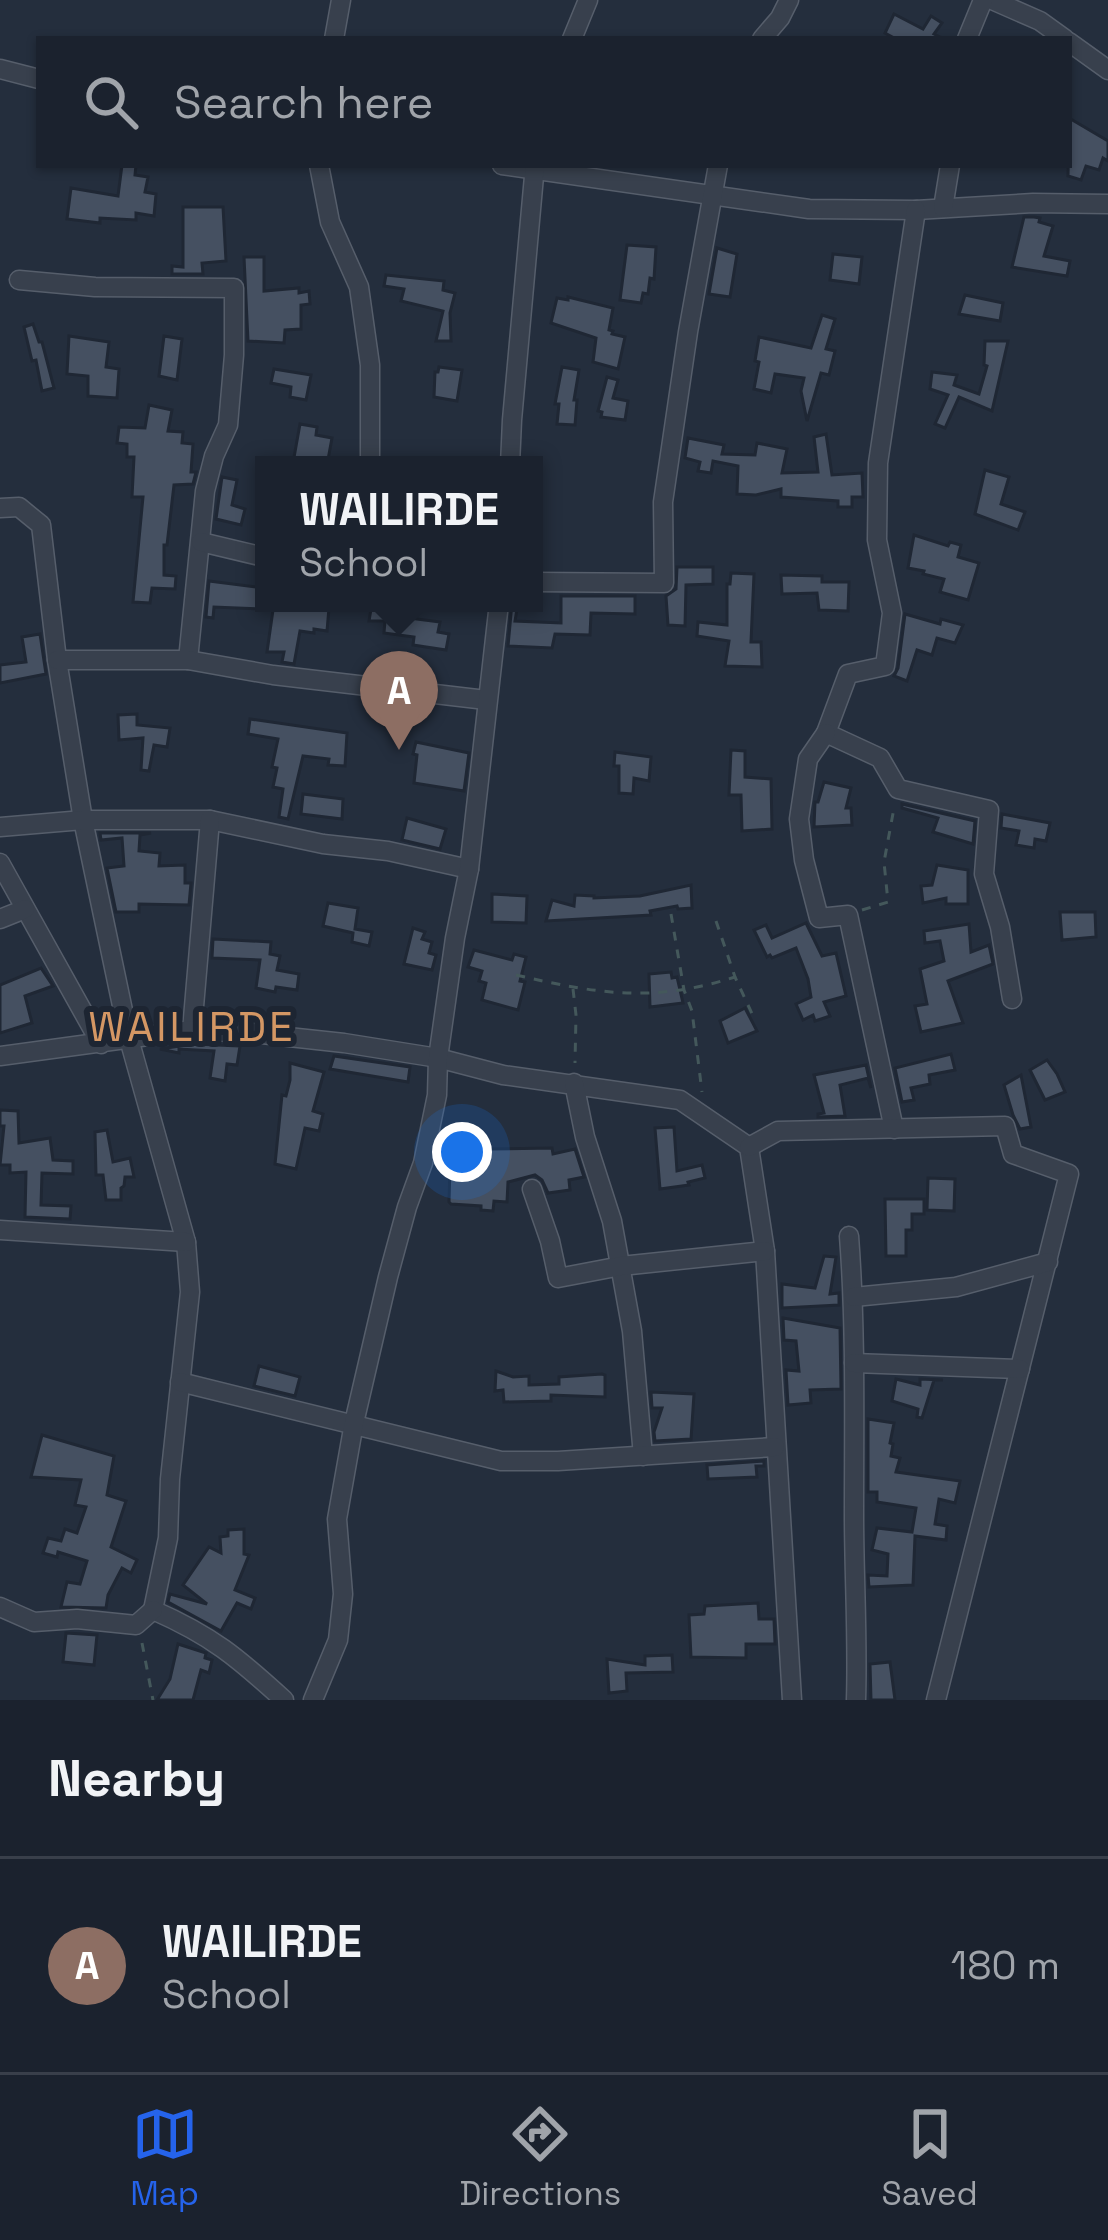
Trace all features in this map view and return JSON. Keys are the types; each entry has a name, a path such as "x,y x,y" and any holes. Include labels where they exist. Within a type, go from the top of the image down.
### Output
{"street":[{"path":"335,36 341,0"},
{"path":"573,36 587,0"},
{"path":"765,36 788,0"},
{"path":"969,36 988,0 1040,21 1061,36"},
{"path":"1072,44 1108,70"},
{"path":"0,69 36,78"},
{"path":"320,168 331,222 359,287 370,365 370,456"},
{"path":"510,456 535,168"},
{"path":"541,168 809,209 1108,204"},
{"path":"543,582 664,583 663,502 717,168"},
{"path":"944,208 950,168"},
{"path":"894,1129 848,915 819,918 799,819 808,759 826,733 848,674 885,666 892,613 877,540 878,464 916,210"},
{"path":"19,280 95,287 234,288 228,425 205,491 188,660"},
{"path":"0,508 19,507 41,525 83,820 129,1039 186,1242 190,1292 167,1538 153,1610 136,1625 77,1619 34,1622 0,1606"},
{"path":"201,542 255,555"},
{"path":"313,1700 338,1640 343,1594 337,1520 354,1424 437,1095 438,1058 469,868 498,612"},
{"path":"58,660 188,660 486,700"},
{"path":"826,733 880,758 898,789 989,810 984,874 1000,927 1012,999"},
{"path":"0,827 83,820 210,820 469,868"},
{"path":"192,1030 210,820"},
{"path":"0,863 101,1043"},
{"path":"0,919 26,909"},
{"path":"0,1056 192,1030 252,1033 438,1058 503,1075 680,1100 749,1147 765,1251 792,1700"},
{"path":"574,1083 585,1137 612,1221 632,1331 643,1456"},
{"path":"749,1147 778,1131 1005,1126 1012,1154 1069,1174 936,1700"},
{"path":"532,1189 558,1278 620,1266 765,1251"},
{"path":"0,1230 186,1242"},
{"path":"849,1235 854,1297 856,1700"},
{"path":"854,1297 956,1287 1048,1262"},
{"path":"854,1364 1020,1370"},
{"path":"180,1382 501,1461 558,1462 775,1448"},
{"path":"153,1610 195,1628 237,1655 284,1700"}],"path":[{"path":"848,915 888,902 884,862 898,789"},
{"path":"671,914 692,1011 706,1118"},
{"path":"716,921 754,1018"},
{"path":"516,974 573,988 649,994 735,976"},
{"path":"573,988 574,1083"},
{"path":"136,1625 153,1700"}],"building":[{"path":"894,14 923,29 931,16 942,23 934,34 938,36 885,33"},
{"path":"1072,120 1108,141 1108,161 1103,158 1099,170 1086,166 1081,180 1068,176"},
{"path":"122,168 136,168 135,175 148,177 145,192 156,194 154,216 136,213 136,220 100,218 100,223 67,219 71,188 118,196"},
{"path":"183,207 223,207 226,261 202,263 203,274 172,274 172,266 183,267"},
{"path":"1024,217 1040,218 1039,222 1053,226 1044,256 1070,261 1067,276 1012,267"},
{"path":"627,245 656,247 654,279 650,278 641,303 620,300"},
{"path":"717,248 737,254 730,297 709,294"},
{"path":"833,254 862,257 859,284 830,280"},
{"path":"244,257 264,257 264,291 309,291 310,304 301,305 301,329 285,330 284,343 248,341"},
{"path":"386,275 444,281 443,290 455,293 451,341 436,341 443,311 401,301 404,289 384,286"},
{"path":"965,295 1003,303 1000,321 959,314"},
{"path":"557,298 613,308 609,330 625,337 618,369 593,362 596,338 551,323"},
{"path":"822,315 835,319 826,349 835,351 829,375 821,373 807,421 801,391 804,378 775,374 771,393 754,389 759,362 755,361 759,337 811,348"},
{"path":"33,324 54,388 42,391 24,327"},
{"path":"69,336 109,342 106,367 119,369 117,398 88,396 88,376 67,374"},
{"path":"164,336 182,339 177,380 159,376"},
{"path":"985,341 1008,341 992,411 959,397 945,428 935,424 948,395 930,389 932,372 957,375 954,385 979,394 987,366"},
{"path":"439,367 462,370 457,401 434,397"},
{"path":"562,367 579,370 575,425 557,424 559,404 555,404"},
{"path":"274,369 311,375 306,400 290,397 291,387 271,383"},
{"path":"607,377 618,380 613,398 628,401 625,420 601,417 598,411"},
{"path":"149,405 172,410 168,431 183,432 182,443 193,444 191,472 196,472 193,484 174,485 164,575 176,576 175,589 152,588 150,603 133,602 143,497 132,497 134,457 127,457 127,444 117,443 119,427 145,428"},
{"path":"300,424 317,427 316,435 332,438 329,456 294,456"},
{"path":"826,434 832,475 862,473 863,497 852,497 852,507 838,507 838,501 781,497 781,489 737,494 738,466 713,461 711,473 698,471 700,462 685,458 688,438 724,445 722,454 755,455 757,443 787,449 782,473 818,472 814,437"},
{"path":"985,470 1009,477 1001,504 1025,512 1018,530 975,514"},
{"path":"222,477 237,480 232,505 245,509 241,525 216,519"},
{"path":"914,535 948,546 950,542 961,545 958,557 979,563 968,600 940,592 944,579 908,568"},
{"path":"677,567 713,567 713,584 686,585 685,626 668,625 666,596 676,589"},
{"path":"731,573 754,574 751,642 761,642 762,667 725,666 729,641 697,636 698,622 727,625"},
{"path":"781,575 849,582 848,611 819,610 817,593 782,594"},
{"path":"209,581 255,587 255,609 214,607 213,618 206,617"},
{"path":"561,596 635,596 635,614 591,613 590,635 555,634 552,648 508,646 511,612 516,612 515,621 561,623"},
{"path":"273,612 329,612 327,631 300,631 294,664 282,662 284,652 267,652"},
{"path":"370,612 387,612 440,622 438,632 449,634 446,650 413,645 414,637 384,633 385,621 369,621"},
{"path":"905,614 963,625 955,643 937,638 932,655 917,650 907,681 894,676"},
{"path":"40,634 46,674 0,683 0,665 26,662 22,637"},
{"path":"137,714 137,725 170,728 167,747 154,745 149,771 141,770 143,738 119,740 118,715"},
{"path":"250,719 347,733 345,766 303,756 288,819 279,817 283,789 273,787 278,739 248,734"},
{"path":"416,742 469,753 464,791 414,783"},
{"path":"731,750 745,751 745,777 771,779 772,829 742,831 741,795 729,795"},
{"path":"615,752 651,757 649,781 634,778 633,794 619,793"},
{"path":"824,782 851,788 846,808 851,808 852,825 814,827 815,802"},
{"path":"303,794 343,799 342,819 301,814"},
{"path":"902,804 975,821 973,844 933,832 938,818 902,808"},
{"path":"1002,814 1050,823 1046,841 1035,839 1034,848 1016,845 1019,831 1001,828"},
{"path":"407,818 446,829 440,849 402,840"},
{"path":"100,833 151,833 140,835 139,851 160,853 159,866 185,865 185,883 191,883 189,905 139,904 139,912 116,912 107,868 124,866 122,838 101,840"},
{"path":"937,865 968,870 968,904 946,904 946,898 923,903 921,886 932,885"},
{"path":"691,885 692,908 546,921 552,900 574,906 575,895 640,896"},
{"path":"492,894 527,896 526,923 492,922"},
{"path":"328,903 358,908 355,929 372,932 369,946 352,942 353,933 323,926"},
{"path":"1060,912 1095,912 1096,937 1062,940"},
{"path":"806,923 822,956 836,953 846,996 824,1002 830,1016 815,1021 813,1015 803,1020 796,1004 811,997 796,948 767,957 754,930 766,925 772,938"},
{"path":"969,924 971,952 989,945 993,964 948,981 963,1023 921,1032 915,1006 927,1004 920,969 944,961 940,941 925,943 924,931"},
{"path":"413,928 425,932 422,939 432,942 429,953 436,955 432,970 404,964"},
{"path":"213,939 271,942 270,954 280,956 277,970 299,974 297,990 256,988 260,960 212,958"},
{"path":"474,950 512,960 514,954 526,957 518,1010 482,1000 486,983 479,981 482,971 468,967"},
{"path":"41,968 53,986 25,996 32,1023 0,1033 0,985"},
{"path":"671,972 672,978 677,977 683,1003 650,1007 649,974"},
{"path":"745,1008 757,1031 728,1043 720,1021"},
{"path":"193,1044 240,1046 237,1065 227,1064 225,1081 210,1078 214,1051 160,1049"},
{"path":"951,1054 955,1070 929,1075 930,1084 911,1088 914,1100 902,1102 895,1068"},
{"path":"334,1056 410,1067 408,1082 330,1069"},
{"path":"1047,1060 1065,1092 1045,1100 1030,1070"},
{"path":"290,1063 324,1072 313,1111 323,1114 319,1131 305,1128 296,1169 275,1164"},
{"path":"866,1065 871,1088 868,1078 840,1085 845,1116 818,1117 824,1113 814,1075"},
{"path":"1021,1075 1031,1127 1020,1129 1004,1085"},
{"path":"0,1110 18,1111 19,1143 50,1138 53,1160 73,1161 73,1174 42,1173 41,1205 71,1206 70,1219 25,1217 26,1172 10,1173 10,1165 0,1165 4,1126 0,1126"},
{"path":"674,1127 677,1171 702,1165 705,1178 660,1189 655,1128"},
{"path":"107,1130 113,1162 130,1158 134,1177 125,1177 121,1200 106,1200 103,1175 96,1175 95,1132"},
{"path":"552,1148 553,1154 575,1149 584,1177 569,1180 570,1190 548,1193 535,1175 508,1182 507,1202 494,1201 493,1211 451,1204 450,1166 470,1167 467,1149"},
{"path":"928,1178 955,1179 954,1211 927,1210"},
{"path":"885,1199 924,1199 924,1214 912,1214 912,1230 906,1230 906,1256 886,1256"},
{"path":"824,1256 836,1257 830,1294 839,1293 839,1305 782,1308 782,1284 815,1288"},
{"path":"783,1318 840,1328 841,1389 810,1390 811,1403 788,1405 786,1370 799,1371 796,1341 784,1340"},
{"path":"259,1366 300,1377 295,1396 254,1386"},
{"path":"496,1371 529,1376 529,1385 602,1374 605,1397 551,1395 551,1401 504,1402 503,1390 495,1391"},
{"path":"896,1379 920,1385 920,1379 943,1380 934,1380 922,1418 917,1417 918,1409 892,1401"},
{"path":"651,1392 694,1394 691,1439 655,1441 662,1408 652,1408"},
{"path":"868,1419 894,1423 890,1443 891,1456 900,1458 896,1472 960,1481 955,1503 939,1499 935,1524 947,1526 946,1540 915,1536 913,1585 869,1587 868,1575 887,1576 888,1554 872,1550 877,1528 912,1532 916,1508 877,1502 877,1492 868,1492"},
{"path":"42,1435 114,1456 107,1495 126,1501 111,1547 137,1560 131,1573 122,1568 106,1608 61,1607 67,1582 80,1584 87,1561 58,1552 57,1557 43,1553 48,1538 61,1541 65,1529 77,1533 86,1507 75,1505 81,1480 31,1477"},
{"path":"764,1461 764,1466 756,1466 757,1477 708,1479 707,1465"},
{"path":"244,1529 244,1554 249,1555 235,1590 255,1598 251,1609 237,1603 221,1631 168,1602 170,1594 207,1604 183,1585 209,1547 221,1553 220,1537 228,1536 228,1530"},
{"path":"758,1603 759,1619 774,1619 775,1644 746,1644 746,1658 691,1657 689,1615 704,1614 705,1606"},
{"path":"66,1633 97,1635 94,1665 63,1662"},
{"path":"178,1644 206,1653 205,1658 212,1660 209,1673 201,1670 193,1700 157,1700 170,1679"},
{"path":"672,1655 673,1672 626,1673 627,1691 609,1693 607,1659 645,1665 645,1656"},
{"path":"890,1662 895,1700 871,1700 870,1664"}],"place":[{"name":"WAILIRDE","path":"399,750"}],"district":[{"name":"WAILIRDE","path":"192,1026"}]}
